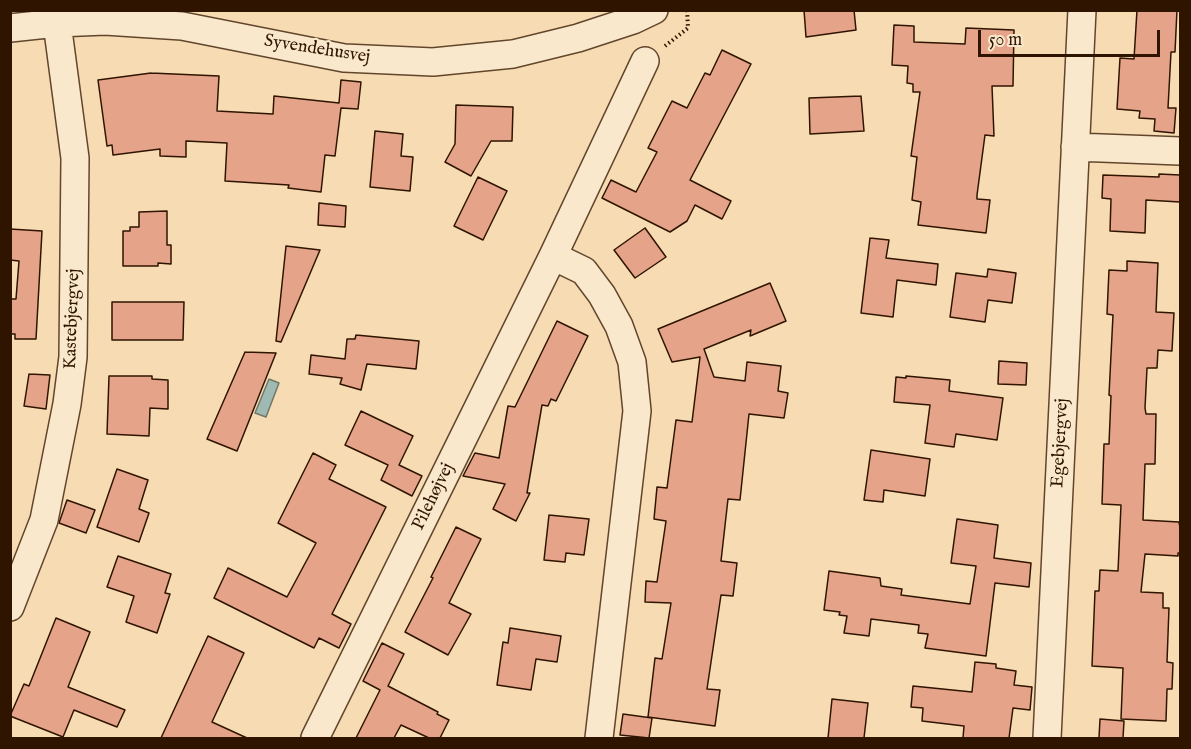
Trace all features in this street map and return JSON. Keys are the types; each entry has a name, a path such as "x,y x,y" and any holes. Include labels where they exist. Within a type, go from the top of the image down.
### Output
{"street":[{"name":"Syvendehusvej","path":"10,28 105,21 182,26 344,58 433,62 513,54 578,38 633,20 654,10"},
{"name":"Egebjergvej","path":"1047,738 1082,10"},
{"name":"Kastebjergvej","path":"10,607 44,520 74,357 75,158 57,23"},
{"name":"Pilehøjvej","path":"315,738 553,256 645,61"},
{"path":"1075,147 1180,151"},
{"path":"553,256 584,271 602,295 619,326 632,362 637,411 599,738"}],"path":[{"path":"645,61 688,28 687,10"}],"water":[{"path":"269,379 279,383 266,417 255,413"}],"building":[{"path":"804,10 854,10 856,30 806,37"},
{"path":"1137,10 1177,10 1175,52 1171,52 1168,108 1176,108 1174,133 1154,131 1155,119 1139,118 1140,111 1117,109 1120,58 1134,59"},
{"path":"894,25 914,26 914,42 965,44 966,28 1014,30 1013,86 992,86 994,136 985,135 977,199 990,200 986,233 918,225 921,202 912,200 917,157 911,156 920,92 913,92 913,84 907,83 908,66 892,65"},
{"path":"722,50 751,64 690,180 731,201 722,219 695,205 687,221 670,232 602,198 611,180 636,192 657,152 648,148 672,101 687,108 705,73 710,75"},
{"path":"151,73 219,76 217,111 273,114 274,96 339,103 341,80 361,82 358,109 341,108 335,156 325,155 321,192 288,188 289,185 225,181 227,143 186,141 186,157 160,156 160,149 113,155 112,145 107,146 98,80"},
{"path":"861,96 864,131 810,134 809,98"},
{"path":"456,105 513,107 512,141 491,141 471,176 445,162 455,144"},
{"path":"375,131 403,134 401,156 413,157 410,191 370,187"},
{"path":"1159,174 1180,175 1180,202 1146,200 1145,233 1110,231 1111,199 1102,198 1103,175 1159,177"},
{"path":"478,177 507,191 483,240 454,226"},
{"path":"319,203 346,206 345,227 318,225"},
{"path":"167,211 167,245 171,245 171,264 123,266 123,231 130,231 130,227 139,227 139,212"},
{"path":"645,228 666,257 635,278 614,250"},
{"path":"10,229 42,231 36,339 15,339 15,334 10,334 10,299 16,299 19,261 10,260"},
{"path":"870,238 889,240 886,258 938,264 936,285 897,280 893,317 861,313"},
{"path":"286,246 320,250 281,342 276,341"},
{"path":"1127,261 1158,263 1156,312 1174,313 1172,351 1158,350 1157,368 1147,368 1145,408 1146,414 1156,414 1155,464 1145,464 1143,520 1179,522 1180,553 1178,556 1145,554 1141,592 1163,593 1163,608 1169,608 1167,662 1173,663 1172,689 1167,689 1166,721 1121,719 1123,668 1092,666 1095,591 1099,591 1100,570 1118,571 1121,505 1102,504 1104,444 1109,444 1111,396 1109,395 1113,315 1107,314 1109,270 1127,271"},
{"path":"988,269 1016,273 1012,303 988,300 985,322 950,317 956,273 987,277"},
{"path":"770,283 786,321 750,336 751,330 704,349 714,377 745,381 747,362 781,366 778,391 788,393 784,418 749,414 740,500 728,499 721,561 737,563 733,596 721,595 707,689 720,690 715,726 648,717 655,658 662,659 671,603 645,602 646,581 657,582 666,521 654,519 657,487 667,488 676,420 692,422 700,357 672,362 658,329"},
{"path":"112,302 184,302 183,340 112,340"},
{"path":"557,321 588,336 556,401 551,399 548,406 542,405 527,493 530,493 516,521 493,509 505,484 463,476 475,453 499,458 508,406 515,407"},
{"path":"356,335 419,341 416,369 367,364 361,390 340,384 342,378 309,374 311,355 345,359 347,339 355,339"},
{"path":"245,352 276,353 237,451 207,439"},
{"path":"999,361 1027,363 1026,385 998,384"},
{"path":"29,374 50,375 46,409 24,406"},
{"path":"109,376 152,376 152,379 168,380 168,409 150,408 149,436 107,434"},
{"path":"906,376 950,380 949,391 1003,398 997,440 956,434 954,447 925,443 930,405 894,402 896,377 906,378"},
{"path":"361,411 413,436 399,465 422,476 412,496 381,480 388,465 345,445"},
{"path":"871,450 930,459 925,496 884,490 883,502 864,500"},
{"path":"313,453 336,465 329,479 386,507 332,614 351,624 339,648 319,638 314,648 214,598 228,568 287,597 316,543 278,523"},
{"path":"117,469 148,480 139,509 149,513 139,542 97,527"},
{"path":"67,500 95,510 86,533 59,523"},
{"path":"549,515 589,519 584,555 566,553 565,562 544,560"},
{"path":"957,519 998,525 994,558 1031,563 1029,587 995,583 986,656 925,648 928,634 918,633 919,625 871,619 869,636 844,633 847,616 839,615 840,612 824,610 829,571 880,578 881,586 902,589 901,595 970,604 976,566 951,563"},
{"path":"456,527 481,539 449,603 471,614 448,655 405,632"},
{"path":"118,556 171,574 165,593 170,594 157,633 126,622 134,596 107,587"},
{"path":"56,618 90,632 68,687 125,710 117,727 74,710 63,737 10,716 24,684 29,686"},
{"path":"510,628 561,636 557,662 536,659 531,690 497,685 503,642 508,643"},
{"path":"208,636 244,653 212,722 247,738 161,738"},
{"path":"382,643 404,654 388,686 449,720 440,738 429,738 401,725 394,738 356,738 380,690 363,681"},
{"path":"975,662 996,664 996,668 1016,671 1014,685 1032,687 1030,710 1013,708 1009,738 963,738 964,726 922,721 923,708 911,707 913,686 972,692"},
{"path":"832,699 868,703 864,738 828,738"},
{"path":"623,714 652,718 649,738 620,735"},
{"path":"1100,719 1124,721 1123,738 1099,738"}]}
